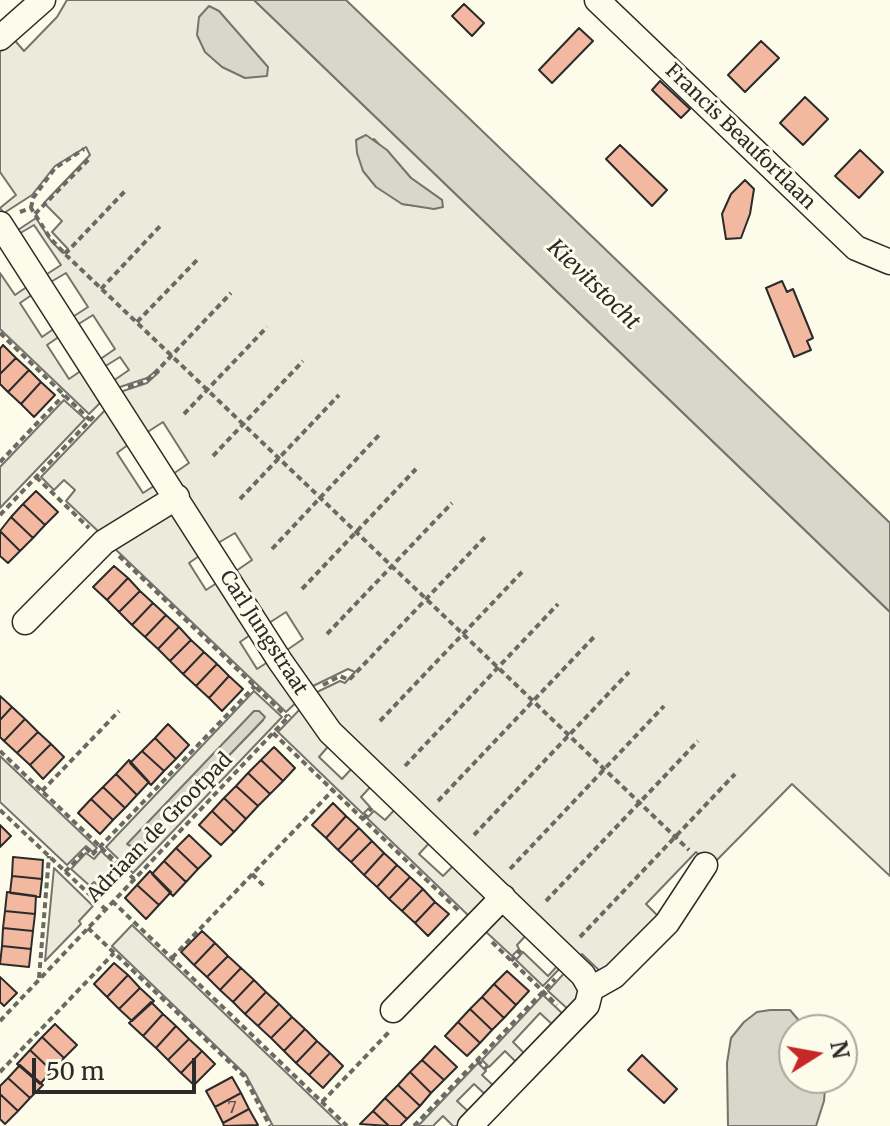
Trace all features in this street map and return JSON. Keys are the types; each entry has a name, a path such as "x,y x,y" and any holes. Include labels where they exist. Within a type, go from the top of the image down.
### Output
{"street":[{"path":"0,38 43,0"},
{"name":"Francis Beaufortlaan","path":"597,0 856,248 890,262"},
{"name":"Carl Jungstraat","path":"5,220 177,497 306,700 330,732 571,963 591,989"},
{"path":"25,622 104,542 177,497"},
{"path":"470,1126 587,1005 591,989 614,976 667,923 705,865"},
{"path":"393,1010 503,897"}],"path":[{"path":"84,149 55,168 33,198 31,208 50,238 705,865"},
{"path":"35,214 91,157"},
{"path":"65,254 126,190"},
{"path":"5,220 31,208"},
{"path":"101,289 162,224"},
{"path":"136,323 199,258"},
{"path":"0,515 118,390 145,382 231,293"},
{"path":"184,414 267,327"},
{"path":"0,333 90,420"},
{"path":"213,456 303,361"},
{"path":"0,462 64,395"},
{"path":"240,499 339,395"},
{"path":"272,549 380,434"},
{"path":"0,448 7,455"},
{"path":"302,589 416,469"},
{"name":"Carl Jungstraat","path":"36,477 287,717"},
{"path":"327,634 452,503"},
{"path":"426,599 487,535"},
{"path":"380,721 522,572"},
{"name":"Adriaan de Grootpad","path":"0,1021 314,690 340,676 349,680 426,599"},
{"path":"405,766 558,604"},
{"path":"438,801 594,637"},
{"path":"474,835 629,672"},
{"name":"Adriaan de Grootpad","path":"65,872 87,849 92,855 255,686"},
{"path":"510,869 664,706"},
{"path":"42,791 119,711"},
{"path":"273,733 572,1020"},
{"path":"546,901 698,741"},
{"path":"0,751 134,879"},
{"path":"580,937 735,774"},
{"path":"172,958 333,790"},
{"path":"363,819 372,808"},
{"path":"0,810 105,909"},
{"path":"39,980 49,856"},
{"path":"252,874 266,888"},
{"path":"112,901 347,1126"},
{"path":"88,928 244,1076 270,1126"},
{"path":"511,961 521,950"},
{"path":"0,1072 114,953"},
{"path":"414,1126 571,963"},
{"path":"322,1102 394,1026 393,1010"},
{"path":"477,1060 487,1069"}],"shaded area":[{"path":"67,0 254,0 890,612 890,876 792,784 711,866 696,852 646,904 664,922 604,975 582,954 578,957 334,723 315,693 340,681 345,683 355,672 348,669 311,687 287,650 303,639 286,612 269,623 236,571 252,560 235,533 218,543 173,474 189,463 163,422 146,433 120,392 147,383 159,372 157,370 147,378 117,388 113,381 129,370 120,357 104,367 99,360 115,349 93,315 77,325 71,318 88,307 66,273 49,283 44,276 61,265 34,225 17,235 15,232 36,218 63,253 68,249 52,232 62,221 44,203 90,155 86,147 55,166 32,195 4,213 0,208 16,195 0,172 0,44 11,36 24,51 57,17","holes":["374,139 411,178 442,200 418,206 402,204"]},
{"path":"0,273 15,295 31,284 36,292 20,303 42,337 58,326 63,334 47,345 69,379 85,368 105,398 89,414 0,329"},
{"path":"64,400 85,419 0,508 0,467"},
{"path":"110,405 133,441 117,453 143,493 160,482 162,492 100,533 66,501 75,490 64,480 54,490 41,477"},
{"path":"168,509 205,552 189,563 206,590 223,579 256,631 240,642 257,669 274,658 300,699 286,712 112,546"},
{"path":"254,691 282,717 133,873 106,847","holes":["263,720 138,850 128,844"]},
{"path":"304,705 332,742 319,757 342,779 355,765 374,783 361,797 370,807 363,814 278,732"},
{"path":"0,756 97,848 93,852 86,846 67,865 0,802"},
{"path":"398,806 433,839 419,854 443,876 457,862 488,895 471,918 367,818 374,811 385,820"},
{"path":"101,851 122,871 103,890 94,882 90,886 71,869 86,853 94,859"},
{"path":"54,868 93,906 79,921 81,924 45,961"},
{"path":"503,912 529,932 512,956 484,930"},
{"path":"132,925 342,1126 273,1126 246,1075 112,946"},
{"path":"523,952 548,976 561,962 563,965 543,986 516,960"},
{"path":"568,969 582,989 570,1011 548,991"},
{"path":"543,995 565,1016 555,1027 540,1013 513,1042 527,1056 519,1065 505,1051 489,1067 482,1060"},
{"path":"478,1063 486,1071 482,1075 496,1088 488,1097 474,1084 457,1101 471,1114 460,1126 453,1126 443,1116 433,1126 418,1126"}],"water":[{"name":"Kievitstocht","path":"254,0 346,0 890,523 890,612"},
{"path":"209,6 219,11 268,67 267,76 245,78 222,67 205,52 197,35 199,17"},
{"path":"366,135 387,150 411,178 442,200 443,207 434,209 402,204 376,187 363,171 357,153 356,140"},
{"path":"254,711 265,717 263,720 138,850 127,844"},
{"path":"790,1010 793,1014 778,1014 778,1094 825,1094 816,1126 728,1126 727,1063 731,1038 757,1012"}],"building":[{"path":"464,4 484,23 472,36 452,16"},
{"path":"579,28 593,41 552,83 539,70"},
{"path":"761,41 779,58 745,92 728,75"},
{"path":"660,81 690,109 681,118 652,90"},
{"path":"805,97 828,119 803,145 780,123"},
{"path":"620,145 667,190 652,206 606,159"},
{"path":"860,150 883,172 859,198 835,176"},
{"path":"745,180 754,189 750,214 741,238 726,239 722,214 731,194"},
{"path":"782,281 787,292 793,289 813,338 807,341 811,350 794,357 766,288"},
{"path":"3,345 16,358 0,374 0,349"},
{"path":"16,358 29,370 8,392 0,384 0,374"},
{"path":"29,370 41,382 21,404 8,392"},
{"path":"41,382 55,395 34,417 21,404"},
{"path":"36,491 58,512 45,525 23,504"},
{"path":"23,504 45,525 33,538 11,517"},
{"path":"11,517 33,538 20,551 0,531"},
{"path":"0,531 20,551 8,563 0,556"},
{"path":"114,566 128,578 107,600 93,587"},
{"path":"128,578 140,591 119,612 107,600"},
{"path":"140,591 153,603 132,625 119,612"},
{"path":"153,603 166,615 145,637 132,625"},
{"path":"166,615 179,627 158,649 145,637"},
{"path":"179,627 191,640 170,661 158,649"},
{"path":"191,640 204,652 183,674 170,661"},
{"path":"204,652 217,664 196,686 183,674"},
{"path":"217,664 229,676 209,698 196,686"},
{"path":"229,676 243,689 222,711 209,698"},
{"path":"0,696 12,707 0,720"},
{"path":"12,707 25,719 4,741 0,737 0,720"},
{"path":"25,719 38,732 17,753 4,741"},
{"path":"168,724 189,745 176,759 155,738"},
{"path":"38,732 51,744 30,765 17,753"},
{"path":"155,738 176,759 164,771 142,751"},
{"path":"51,744 64,757 43,779 30,765"},
{"path":"274,747 295,768 283,781 261,760"},
{"path":"142,751 164,771 151,785 130,763"},
{"path":"129,760 149,782 137,795 116,774"},
{"path":"261,760 283,781 270,794 248,773"},
{"path":"248,773 270,794 258,806 236,786"},
{"path":"116,774 137,795 125,808 103,787"},
{"path":"236,786 258,806 246,819 224,798"},
{"path":"103,787 125,808 113,820 91,799"},
{"path":"224,798 246,819 234,832 212,811"},
{"path":"91,799 113,820 100,834 78,813"},
{"path":"333,803 346,816 326,838 312,825"},
{"path":"212,811 234,832 221,845 199,825"},
{"path":"346,816 359,828 338,850 326,838"},
{"path":"0,825 11,836 0,847"},
{"path":"359,828 372,841 351,862 338,850"},
{"path":"189,835 211,856 198,869 176,848"},
{"path":"372,841 384,853 364,875 351,862"},
{"path":"176,848 198,869 186,882 164,861"},
{"path":"384,853 397,865 377,887 364,875"},
{"path":"13,857 43,860 42,879 12,876"},
{"path":"164,861 186,882 173,896 152,874"},
{"path":"397,865 410,877 389,899 377,887"},
{"path":"150,871 171,892 159,905 137,885"},
{"path":"12,876 42,879 40,897 10,893"},
{"path":"410,877 423,889 402,911 389,899"},
{"path":"137,885 159,905 146,919 125,898"},
{"path":"423,889 435,902 415,923 402,911"},
{"path":"7,892 36,896 35,914 5,911"},
{"path":"435,902 449,914 428,936 415,923"},
{"path":"5,911 35,914 33,931 3,928"},
{"path":"3,928 33,931 31,949 2,946"},
{"path":"202,931 215,943 194,965 181,952"},
{"path":"215,943 228,956 207,977 194,965"},
{"path":"2,946 31,949 29,967 0,964"},
{"path":"228,956 241,968 220,990 207,977"},
{"path":"114,963 128,975 107,997 94,984"},
{"path":"241,968 254,980 233,1002 220,990"},
{"path":"507,971 529,991 516,1005 494,984"},
{"path":"128,975 140,988 119,1009 107,997"},
{"path":"0,977 17,993 4,1006 0,1002"},
{"path":"254,980 266,992 245,1014 233,1002"},
{"path":"494,984 516,1005 504,1018 482,997"},
{"path":"140,988 154,1001 132,1021 119,1009"},
{"path":"266,992 279,1004 258,1026 245,1014"},
{"path":"482,997 504,1018 492,1030 470,1009"},
{"path":"151,1002 163,1014 143,1036 129,1023"},
{"path":"279,1004 292,1017 271,1038 258,1026"},
{"path":"470,1009 492,1030 480,1043 458,1022"},
{"path":"163,1014 176,1026 156,1048 143,1036"},
{"path":"292,1017 305,1029 284,1051 271,1038"},
{"path":"458,1022 480,1043 467,1056 445,1036"},
{"path":"55,1024 77,1045 64,1058 42,1037"},
{"path":"176,1026 189,1039 168,1060 156,1048"},
{"path":"305,1029 317,1041 296,1063 284,1051"},
{"path":"42,1037 64,1058 52,1071 30,1050"},
{"path":"189,1039 202,1051 181,1073 168,1060"},
{"path":"317,1041 330,1053 309,1075 296,1063"},
{"path":"435,1046 457,1067 444,1080 422,1060"},
{"path":"30,1050 52,1071 40,1084 17,1064"},
{"path":"202,1051 215,1064 194,1085 181,1073"},
{"path":"330,1053 343,1066 323,1088 309,1075"},
{"path":"642,1055 677,1089 664,1103 628,1070"},
{"path":"422,1060 444,1080 431,1093 410,1072"},
{"path":"20,1065 43,1085 30,1098 8,1078"},
{"path":"410,1072 431,1093 420,1106 398,1085"},
{"path":"232,1077 241,1093 215,1107 206,1091"},
{"path":"8,1078 30,1098 18,1111 0,1094 0,1086"},
{"path":"398,1085 420,1106 407,1119 385,1098"},
{"path":"241,1093 249,1109 223,1123 215,1107"},
{"path":"0,1094 18,1111 5,1124 0,1119"},
{"path":"385,1098 407,1119 400,1126 389,1126 373,1111"},
{"path":"249,1109 258,1125 224,1126 223,1123"},
{"path":"373,1111 389,1126 360,1124"}]}
